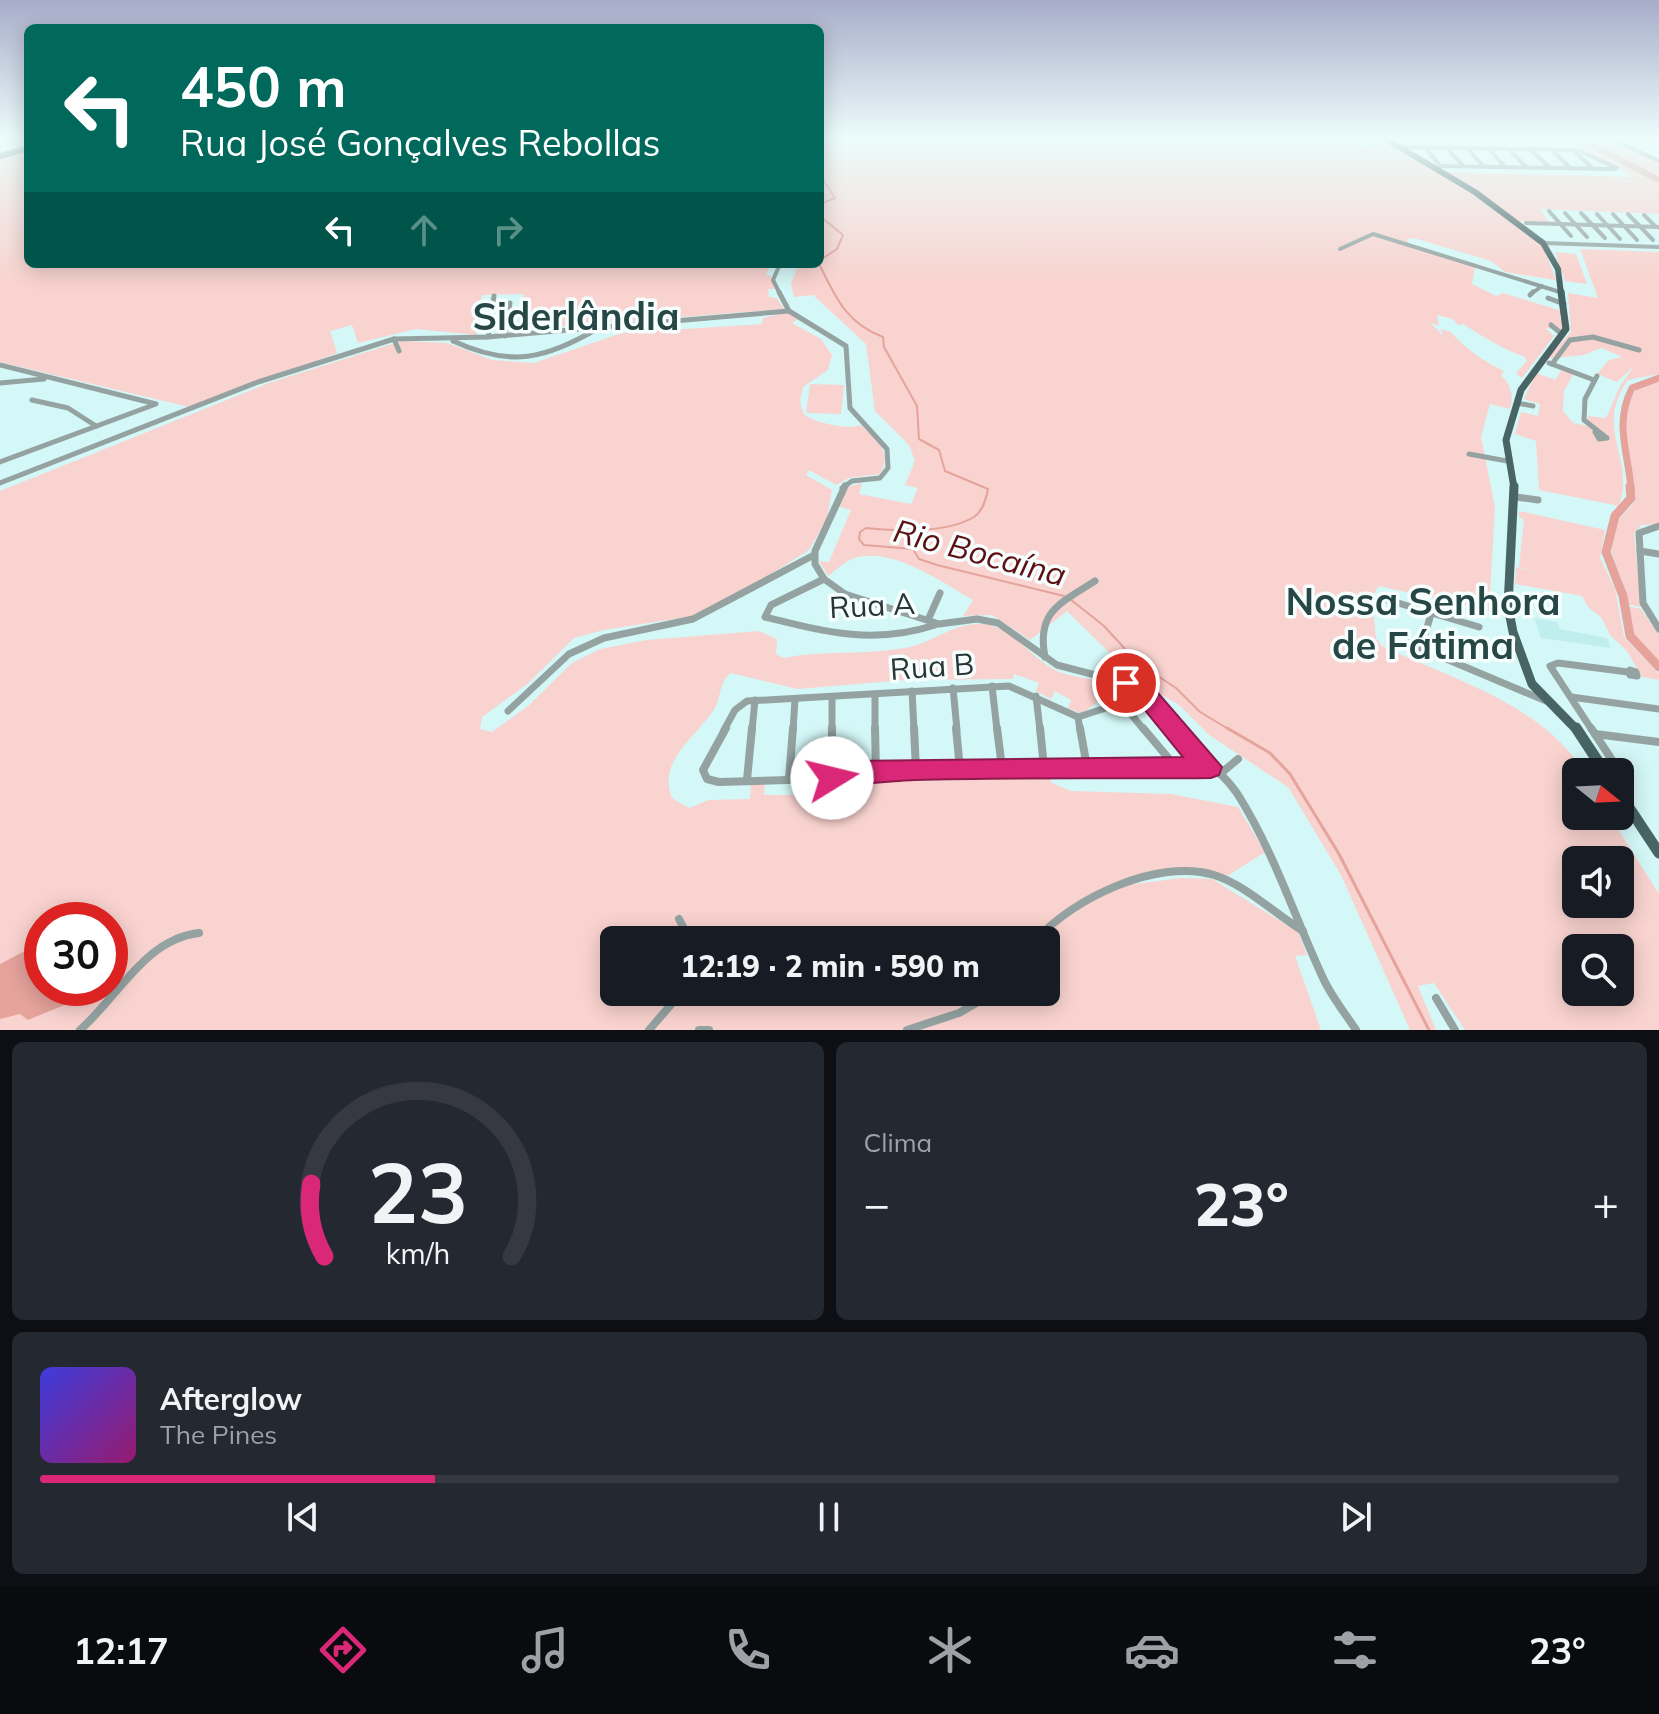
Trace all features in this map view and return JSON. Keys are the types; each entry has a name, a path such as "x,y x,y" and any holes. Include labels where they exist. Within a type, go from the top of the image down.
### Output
{"main road":[{"path":"1467,186 1521,223 1543,243 1554,256 1563,293 1567,326 1528,378 1506,440 1507,461 1516,497 1510,617 1530,680 1573,724 1596,758"},
{"path":"1634,815 1659,853"}],"street":[{"path":"1549,211 1571,236"},
{"path":"1565,213 1587,237"},
{"path":"1581,213 1605,238"},
{"path":"1597,214 1620,239"},
{"path":"1613,214 1637,240"},
{"path":"1628,214 1653,240"},
{"path":"1644,215 1658,228"},
{"path":"1521,223 1658,228"},
{"path":"1340,249 1371,234 1563,293"},
{"path":"1543,243 1659,247"},
{"path":"508,711 540,684 562,659 580,649 604,638 693,619 814,555 841,489 852,481 880,478 888,467 890,455 884,442 850,408 846,346 789,311 773,280 778,268"},
{"path":"1530,295 1542,286"},
{"path":"488,337 494,296"},
{"path":"1548,298 1565,304"},
{"path":"505,336 510,303"},
{"path":"0,483 258,382 394,339 505,336 789,311"},
{"path":"1551,325 1563,335"},
{"path":"450,339 490,357 520,360 548,353 601,327"},
{"path":"1552,364 1570,340 1593,337 1639,350"},
{"path":"394,339 399,351"},
{"path":"1542,360 1595,378 1585,399 1584,415 1586,424 1595,432"},
{"path":"0,462 156,404 2,367"},
{"path":"0,383 55,380"},
{"path":"32,400 68,408 98,426 109,441"},
{"path":"1517,403 1533,406"},
{"path":"1469,454 1507,461"},
{"path":"1516,497 1538,500"},
{"path":"1659,526 1640,531 1643,603 1659,629"},
{"path":"1640,551 1659,554"},
{"path":"814,555 824,579 839,591"},
{"path":"809,585 824,579"},
{"path":"1045,657 1041,626 1050,611 1095,581"},
{"path":"809,585 839,591 939,624 992,621 1009,629 1045,657 1067,669 1138,688 1186,745 1220,774 1251,817 1324,981 1356,1030"},
{"name":"Rua A","path":"809,585 771,605 764,614 771,620 840,636 919,630 939,624"},
{"path":"928,620 940,593"},
{"path":"1388,600 1479,627"},
{"path":"1421,648 1431,614"},
{"path":"919,617 922,624 919,630"},
{"path":"1394,637 1549,702"},
{"path":"1611,758 1551,668 1553,663 1558,663 1628,672"},
{"path":"992,686 1002,768"},
{"name":"Rua B","path":"755,700 1014,687 1078,717"},
{"path":"953,688 960,769"},
{"path":"912,691 916,769"},
{"path":"875,694 876,771"},
{"path":"1036,696 1044,767"},
{"path":"832,697 832,778"},
{"path":"1570,697 1659,709"},
{"path":"789,779 795,699"},
{"path":"747,780 755,700 742,703 735,710 706,762 705,776 716,782 832,778 850,772 916,769 1211,767"},
{"path":"1087,767 1078,717 1112,706 1126,708 1175,766"},
{"path":"1595,734 1659,742"},
{"path":"1220,774 1238,759"},
{"path":"1051,926 1068,911 1123,882 1211,874 1303,931"},
{"path":"679,919 683,926"},
{"path":"80,1030 101,1013 160,947 179,936 199,933"},
{"path":"1436,998 1455,1030"},
{"path":"649,1030 670,1006"},
{"path":"907,1030 971,1006"}],"shaded area":[{"path":"0,186 24,186 24,268 769,268 766,274 771,276 775,289 768,289 769,297 777,298 784,309 517,330 524,294 482,295 476,335 416,329 358,343 352,325 330,331 337,353 193,408 0,362"},
{"path":"824,186 1463,186 1543,247 1556,280 1505,272 1491,261 1414,238 1407,239 1408,245 1475,267 1472,284 1496,296 1503,293 1562,311 1559,318 1564,321 1564,330 1545,328 1554,336 1522,378 1516,373 1527,361 1524,356 1494,343 1464,324 1458,325 1453,319 1437,315 1439,326 1430,322 1443,336 1441,329 1451,332 1474,353 1504,371 1501,376 1511,391 1510,409 1490,404 1481,437 1495,507 1489,611 1379,586 1372,597 1376,638 1382,646 1465,682 1520,711 1545,729 1574,758 1562,758 1562,830 1619,830 1629,846 1562,846 1562,918 1634,918 1634,854 1659,894 1659,1030 1465,1030 1434,983 1418,986 1436,1030 1410,1030 1341,875 1288,787 1209,735 1179,705 1139,682 1067,611 1030,640 992,615 963,616 973,600 900,561 885,557 854,558 828,576 819,561 829,562 851,510 837,506 848,487 862,483 859,494 911,504 918,488 905,485 915,461 909,445 875,411 866,344 813,295 794,297 791,283 797,268 824,268"},
{"path":"1467,186 1659,186 1659,214 1540,209 1549,222 1518,221"},
{"path":"1580,249 1659,252 1659,374 1628,380 1614,414 1623,473 1619,506 1539,490 1536,441 1515,434 1521,412 1538,416 1540,404 1524,399 1536,373 1555,380 1562,369 1573,374 1564,391 1563,411 1573,423 1588,426 1588,416 1606,418 1620,386 1634,366 1617,382 1597,374 1609,360 1622,357 1602,348 1583,355 1546,359 1571,332 1568,293 1598,298"},
{"path":"1555,252 1576,254 1587,284 1565,281"},
{"path":"789,312 799,318 792,323 821,339 832,355 828,370 803,387 800,401 803,413 830,425 860,425 877,440 884,452 884,466 880,474 849,478 836,485 809,470 806,475 832,490 827,519 809,550 749,588 693,616 604,630 574,638 526,685 482,717 480,729 492,732 528,706 572,663 600,649 647,640 759,631 777,639 776,654 783,658 905,648 960,627 990,625 1010,635 1057,671 1130,688 1142,694 1152,704 1157,717 1137,700 1116,690 1080,713 1068,708 1071,700 1055,691 1051,699 1036,691 1039,683 1014,674 1013,679 906,680 797,689 731,673 724,681 713,711 674,761 669,785 672,798 689,808 709,800 750,799 751,784 765,784 764,795 833,795 833,782 875,773 1047,771 1052,783 1071,791 1171,794 1238,807 1265,852 1226,877 1179,871 1127,885 1181,878 1212,879 1298,932 1307,955 1295,956 1321,1030 0,1030 0,491 269,383 401,341 447,343 492,360 534,363 622,333 762,324 763,318"},
{"path":"1659,381 1659,524 1641,525 1634,534 1641,607 1627,604 1611,539 1615,524 1636,498 1624,428 1625,415 1637,389"},
{"path":"810,384 844,385 841,414 806,413"},
{"path":"1519,511 1605,530 1600,558 1615,589 1624,637 1659,674 1659,680 1642,677 1627,651 1610,635 1601,617 1588,607 1582,596 1515,584 1516,567 1537,573 1519,567 1524,520 1519,517"},
{"path":"1627,606 1641,609 1659,635 1659,666 1633,635"},
{"path":"1534,618 1557,622 1560,629 1607,638 1611,648 1541,638"},
{"path":"24,951 24,1006 62,1006 28,1020 20,1014 0,1019 0,964"}],"waterway":[{"name":"Rio Bocaína","path":"824,202 835,198 827,186"},
{"name":"Rio Bocaína","path":"824,219 843,235 837,249 824,257"},
{"name":"Rio Bocaína","path":"821,268 851,317 883,337 884,347 917,406 919,439 939,450 945,471 988,489 980,512 963,522 921,530 866,528 860,532 859,539 864,545 913,549 919,559 937,565 1064,596"},
{"path":"1631,488 1623,426 1627,401 1632,388 1659,378"},
{"path":"1630,486 1631,498 1615,516 1606,552 1623,596 1630,636 1659,667"},
{"name":"Rio Bocaína","path":"1070,599 1104,626 1138,663 1176,688 1200,712 1230,730"},
{"name":"Rio Bocaína","path":"1227,728 1270,753 1290,774 1339,854 1429,1030"}],"district":[{"name":"Siderlândia","path":"576,316"},
{"name":"Nossa Senhora de Fátima","path":"1423,623"}],"route":[{"path":"832,778 850,772 916,769 1211,767 1186,745 1144,693 1126,683"}]}
